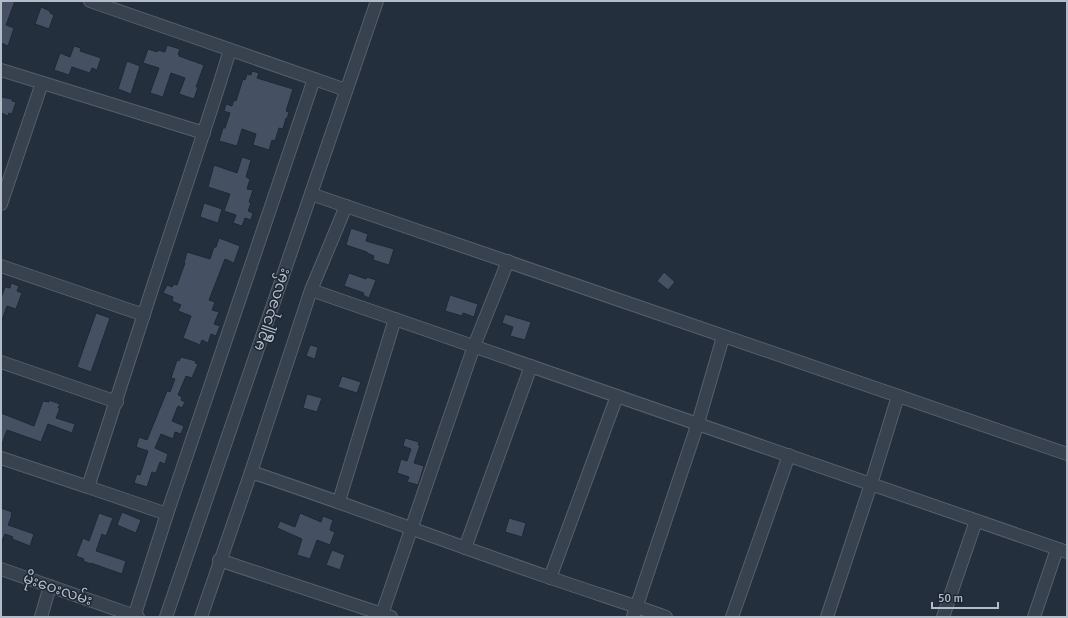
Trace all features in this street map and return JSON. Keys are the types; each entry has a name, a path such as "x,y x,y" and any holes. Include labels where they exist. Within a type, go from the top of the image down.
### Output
{"street":[{"name":"မဥ္ဇူသုခလမ်း","path":"166,617 377,1"},
{"path":"98,2 346,90"},
{"path":"88,487 117,402 230,50"},
{"path":"1,70 204,133"},
{"path":"135,617 167,514 314,79"},
{"path":"1,204 42,83"},
{"path":"311,194 508,261 723,337 1067,454"},
{"path":"200,617 251,472 311,290 346,206"},
{"path":"219,560 387,615 412,529 474,346 508,261"},
{"path":"1,266 144,315"},
{"path":"311,290 1062,550 1034,617"},
{"path":"339,502 395,319"},
{"path":"634,612 698,423 723,337"},
{"path":"1,362 117,402"},
{"path":"465,548 531,366"},
{"path":"550,578 617,396"},
{"path":"827,617 871,484 898,396"},
{"path":"732,617 789,455"},
{"path":"1,458 167,514"},
{"path":"251,472 550,578 634,612 666,617"},
{"path":"943,617 976,521"},
{"name":"မိုးဝေးလမ်း","path":"1,569 135,617"},
{"path":"41,617 50,586"}],"building":[{"path":"1,1 15,1 6,25 14,28 8,46 1,43"},
{"path":"41,7 50,11 50,13 54,15 49,29 35,24"},
{"path":"167,45 180,49 178,54 179,56 204,65 196,87 198,87 194,99 179,94 185,78 171,73 163,97 150,93 159,68 143,63 148,49 157,52 158,50 165,52"},
{"path":"74,46 81,48 80,51 101,58 97,70 92,68 90,73 72,67 69,75 54,70 60,53 70,57"},
{"path":"127,61 140,66 131,94 118,89"},
{"path":"252,71 259,73 257,78 293,89 286,111 289,112 287,119 286,118 283,129 279,128 275,141 272,140 269,150 253,145 256,134 242,129 237,146 219,141 230,113 224,111 226,104 232,106 234,100 236,101 243,79 245,80 247,74 251,75"},
{"path":"1,97 12,99 12,101 16,102 12,114 9,113 8,116 1,113"},
{"path":"242,157 251,160 246,177 250,179 247,189 253,190 248,211 253,213 251,220 245,218 242,226 233,223 236,215 224,211 230,194 208,187 214,165 237,173"},
{"path":"204,203 222,209 218,223 200,217"},
{"path":"351,228 368,234 366,241 394,249 389,265 373,260 374,256 367,252 346,245"},
{"path":"219,238 240,246 234,263 225,259 209,300 215,302 212,310 219,312 214,324 220,326 216,336 211,334 208,343 202,340 200,345 183,338 191,316 178,311 181,305 172,301 173,297 163,293 167,285 172,287 174,284 177,285 185,263 187,252 210,259"},
{"path":"664,272 675,282 668,290 657,281"},
{"path":"349,273 366,279 367,277 376,280 369,298 363,295 364,293 344,286"},
{"path":"11,283 19,286 17,291 22,293 16,309 7,306 1,320 1,298 5,287 10,288"},
{"path":"450,295 478,304 474,317 463,313 462,316 445,311"},
{"path":"96,313 110,318 91,372 77,367"},
{"path":"505,314 531,322 525,340 510,336 513,327 502,323"},
{"path":"310,345 318,347 315,359 306,356"},
{"path":"181,357 196,361 195,363 198,364 192,378 186,376 178,395 182,397 181,400 185,402 182,408 178,406 172,421 184,426 181,434 175,432 173,439 161,434 155,448 168,454 165,464 160,462 156,473 152,472 147,487 134,483 137,474 140,475 148,451 136,447 139,437 147,440 167,391 170,392 175,379 171,378 177,360 179,361"},
{"path":"342,376 361,382 357,393 338,387"},
{"path":"307,394 322,398 317,412 303,408"},
{"path":"49,400 60,404 56,418 75,424 72,433 48,424 41,442 7,430 1,444 1,413 34,426 43,401 49,402"},
{"path":"405,438 419,442 418,445 420,445 414,463 424,466 418,485 407,482 409,477 397,473 401,459 407,461 411,449 403,446"},
{"path":"1,508 12,512 8,525 34,534 30,546 12,539 13,537 5,534 1,543"},
{"path":"122,512 141,520 136,533 117,525"},
{"path":"99,513 113,518 106,536 102,534 96,551 126,561 122,574 83,561 84,559 76,556 83,538 89,541"},
{"path":"300,513 321,522 323,516 333,520 330,530 335,532 330,545 317,540 310,559 297,555 302,539 277,528 280,521 295,527"},
{"path":"509,518 526,523 522,537 505,532"},
{"path":"332,550 345,555 340,570 326,565"}]}
